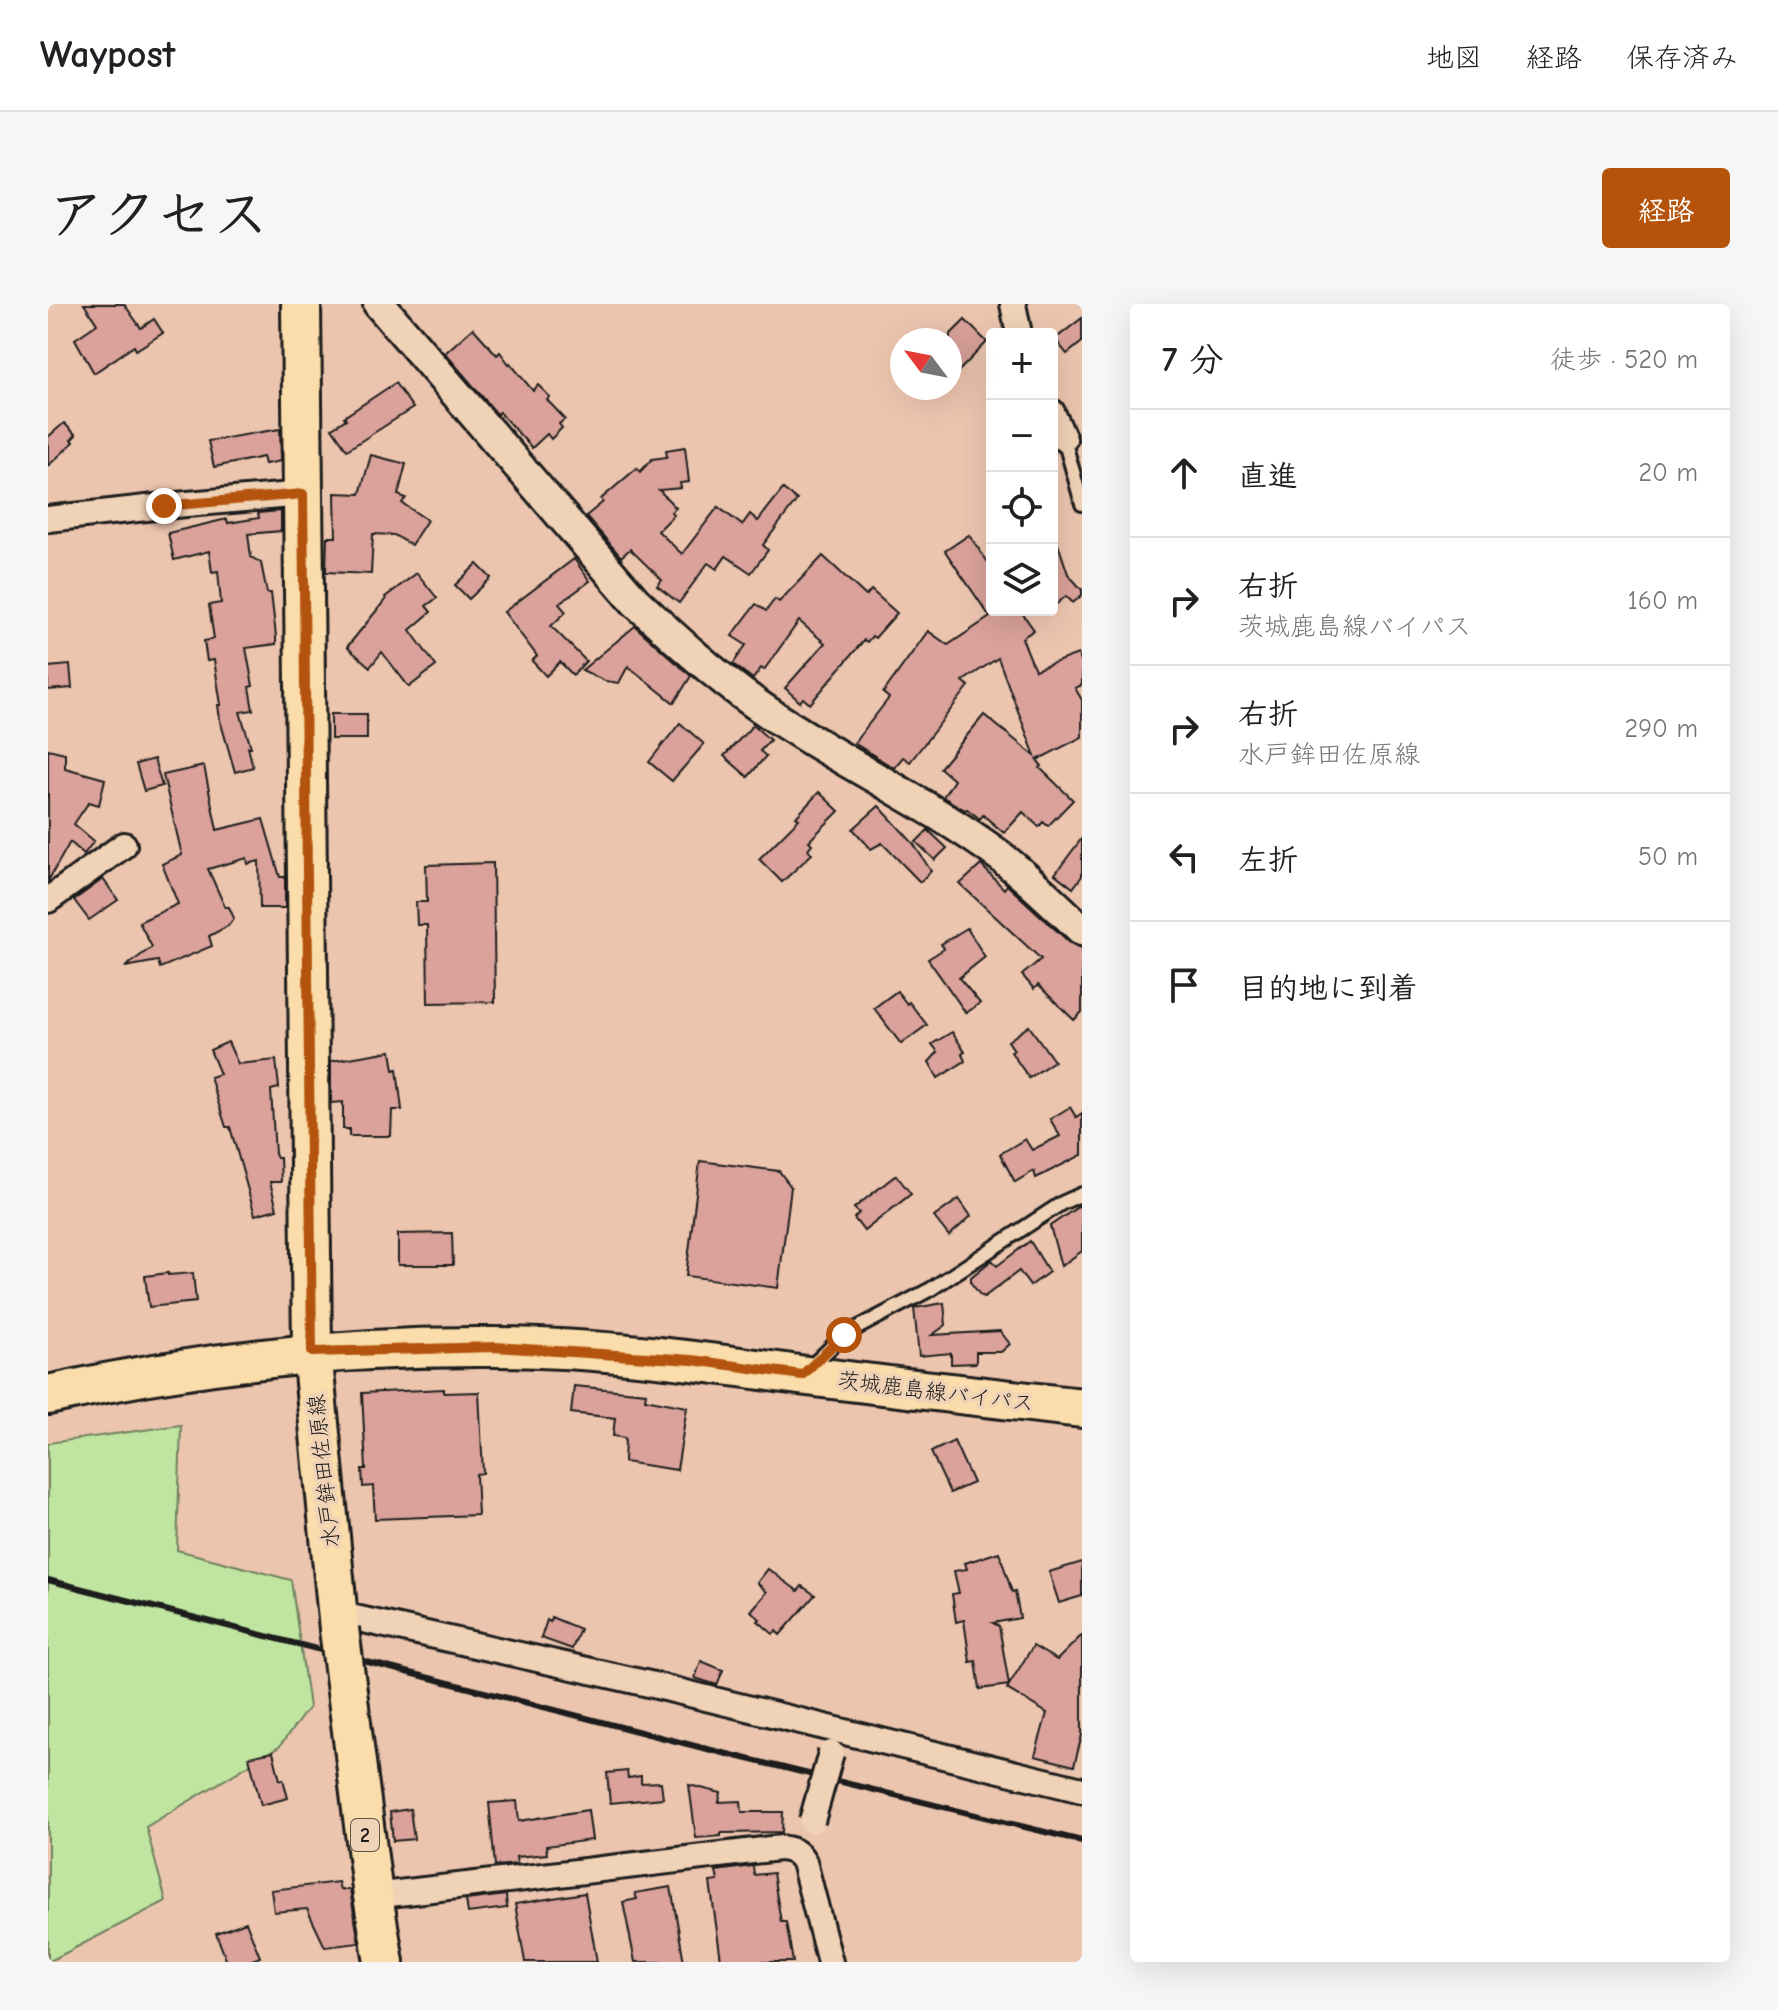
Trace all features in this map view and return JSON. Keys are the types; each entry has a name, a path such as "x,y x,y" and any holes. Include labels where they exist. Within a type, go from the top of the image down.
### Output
{"main road":[{"name":"水戸鉾田佐原線","path":"301,304 312,1352 338,1621 384,1962"},
{"name":"茨城鹿島線バイパス","path":"48,1395 116,1379 210,1363 312,1352 509,1347 692,1360 1082,1408"}],"street":[{"path":"379,304 635,601 678,642 757,705 1000,857 1082,930"},
{"path":"1013,304 1018,328"},
{"path":"1058,426 1064,439"},
{"path":"48,519 303,494"},
{"path":"48,900 124,845"},
{"path":"338,1621 649,1684 833,1742 1082,1790"},
{"path":"830,1962 800,1854 833,1742"},
{"path":"373,1896 779,1848 800,1854"}],"lane":[{"path":"1064,439 1082,504"},
{"path":"802,1375 844,1335 931,1289 1062,1203 1082,1194"}],"green space":[{"path":"181,1425 177,1550 291,1580 309,1707 279,1747 146,1827 166,1901 48,1962 48,1443"}],"building":[{"path":"84,304 124,304 141,328 154,319 163,333 136,350 134,346 94,373 75,339 97,324"},
{"path":"1082,318 1082,342 1067,354 1058,343 1058,337"},
{"path":"965,320 986,341 962,368 962,328 957,328"},
{"path":"473,328 497,355 500,352 533,391 538,385 550,397 547,400 565,419 559,424 562,428 551,439 547,434 532,448 499,412 497,414 445,353"},
{"path":"395,383 413,408 347,450 332,428"},
{"path":"64,423 76,435 71,440 74,442 48,466 48,437"},
{"path":"280,429 281,461 265,464 263,457 214,467 208,441"},
{"path":"685,447 689,482 680,483 681,488 659,490 676,508 671,512 674,515 658,531 682,554 718,507 742,525 750,514 758,521 783,489 797,500 763,545 768,550 751,573 726,556 717,569 708,563 679,603 657,586 662,580 630,549 621,557 586,516 637,468 640,472 652,459 667,457 666,450"},
{"path":"371,455 406,464 398,495 406,498 402,503 427,520 411,545 394,535 373,534 371,574 326,572 327,537 336,537 335,493 360,494"},
{"path":"281,511 281,531 248,534 251,557 261,563 267,593 271,593 276,644 246,648 253,686 249,687 253,710 240,712 251,747 248,747 253,767 235,772 220,720 218,705 221,705 214,660 207,661 204,641 214,639 209,605 221,603 218,571 212,572 209,551 174,560 168,533 227,519 228,523 259,518 258,513"},
{"path":"969,535 986,559 986,611 945,551"},
{"path":"1058,544 1068,574 1082,590 1082,595 1073,603 1066,596 1058,603"},
{"path":"823,556 866,596 871,590 897,613 875,638 872,636 867,642 864,640 810,704 803,698 800,702 785,688 825,643 799,621 764,670 761,668 753,679 733,664 746,645 732,636 756,604 766,611 775,599 779,602"},
{"path":"574,559 590,581 559,604 566,612 551,626 586,661 573,675 560,662 546,676 532,661 537,656 504,612"},
{"path":"477,564 491,578 469,599 455,585"},
{"path":"417,573 437,598 426,606 431,612 410,630 436,666 409,687 382,652 370,667 347,647 385,597"},
{"path":"1024,616 1034,630 1022,638 1035,670 1078,654 1082,664 1082,685 1075,688 1082,700 1082,737 1037,760 1042,766 1040,768 1073,800 1048,826 1043,822 1039,827 1023,812 1004,833 983,815 980,819 943,797 954,780 940,768 984,715 1035,756 998,658 963,681 969,686 910,762 903,757 894,768 854,743 889,698 883,693 928,631 948,645 990,617"},
{"path":"635,626 691,676 674,703 628,666 619,683 605,681 582,670"},
{"path":"70,665 72,688 48,690 48,667"},
{"path":"331,714 367,714 367,739 331,739"},
{"path":"680,723 704,744 672,781 649,762"},
{"path":"753,725 770,740 760,751 766,756 748,777 724,756"},
{"path":"48,749 65,753 65,768 105,779 99,805 89,802 74,824 94,841 84,854 70,842 48,881"},
{"path":"154,759 162,786 144,791 136,764"},
{"path":"204,766 217,830 263,819 280,877 285,877 285,908 260,908 259,861 248,864 247,858 208,869 225,907 229,907 234,918 228,926 209,936 212,946 160,968 158,961 125,967 152,947 139,922 178,904 162,864 182,855 163,775"},
{"path":"819,792 839,811 809,841 812,844 808,849 812,854 782,882 759,859 799,819 796,817"},
{"path":"879,806 913,843 931,871 920,882 882,843 871,849 853,829"},
{"path":"928,830 947,848 935,860 916,842"},
{"path":"1082,838 1082,876 1073,888 1055,874"},
{"path":"493,863 495,1002 428,1003 427,925 417,925 416,902 427,902 426,865"},
{"path":"981,865 1004,889 1007,885 1070,943 1082,948 1082,1012 1074,1020 1038,985 1034,989 1022,975 1041,959 960,884"},
{"path":"103,879 118,900 89,920 74,900"},
{"path":"967,928 985,957 959,978 980,1003 966,1013 928,959 944,949 941,944"},
{"path":"897,991 927,1025 901,1044 874,1008"},
{"path":"1029,1026 1054,1061 1029,1078 1011,1052 1014,1050 1008,1041"},
{"path":"952,1032 965,1052 962,1054 965,1061 938,1078 929,1062 938,1052 932,1044"},
{"path":"228,1042 238,1064 276,1060 279,1088 271,1090 275,1154 280,1158 281,1182 270,1182 277,1209 255,1215 230,1127 226,1127 210,1077 220,1074 210,1050"},
{"path":"391,1051 394,1070 397,1069 402,1110 392,1110 391,1136 349,1136 349,1129 343,1129 343,1102 331,1103 331,1061"},
{"path":"1070,1107 1076,1117 1082,1113 1082,1155 1036,1178 1034,1171 1015,1182 1000,1154 1025,1139 1032,1150 1060,1136 1050,1119"},
{"path":"700,1161 779,1171 791,1187 778,1288 686,1276"},
{"path":"896,1175 911,1194 864,1231 854,1218 859,1213 854,1208"},
{"path":"959,1199 971,1216 949,1236 934,1217"},
{"path":"1082,1204 1082,1251 1061,1266 1050,1226"},
{"path":"452,1233 453,1265 398,1265 398,1234"},
{"path":"1030,1241 1049,1272 1030,1286 1019,1271 984,1297 980,1295 971,1283 971,1277 992,1260 997,1266"},
{"path":"193,1273 196,1302 149,1307 145,1276"},
{"path":"944,1303 946,1325 932,1335 1000,1331 1010,1344 1001,1352 976,1352 976,1363 951,1364 951,1353 919,1356 914,1308"},
{"path":"574,1386 646,1393 645,1399 687,1407 677,1470 624,1462 625,1438 613,1436 615,1418 571,1413"},
{"path":"444,1389 444,1393 479,1392 483,1473 476,1474 478,1515 375,1519 373,1486 363,1487 362,1469 366,1469 362,1393"},
{"path":"954,1441 973,1483 950,1493 931,1452"},
{"path":"999,1552 1012,1592 1015,1591 1020,1618 993,1623 999,1626 1009,1685 980,1689 976,1661 970,1662 964,1620 956,1622 952,1594 959,1593 954,1571 967,1569 965,1563"},
{"path":"1082,1562 1082,1596 1059,1603 1049,1572"},
{"path":"768,1569 798,1591 802,1586 815,1595 780,1635 776,1631 773,1634 751,1611 767,1592 757,1583"},
{"path":"551,1617 580,1629 572,1649 541,1638"},
{"path":"1082,1635 1082,1735 1074,1766 1035,1756 1047,1713 1007,1689 1033,1646 1057,1660"},
{"path":"701,1661 723,1670 717,1685 695,1678"},
{"path":"273,1752 288,1798 261,1805 249,1757"},
{"path":"627,1771 628,1778 641,1776 641,1783 661,1782 663,1798 610,1803 607,1773"},
{"path":"689,1785 721,1793 719,1802 741,1801 742,1812 783,1812 782,1832 721,1833 721,1836 696,1838"},
{"path":"517,1801 519,1821 588,1810 592,1840 546,1846 547,1854 516,1857 517,1864 495,1866 489,1803"},
{"path":"410,1809 414,1839 393,1841 390,1812"},
{"path":"753,1866 754,1875 773,1873 781,1922 786,1922 793,1962 721,1960 710,1882 718,1881 716,1871"},
{"path":"338,1882 340,1890 350,1890 359,1943 325,1947 307,1909 274,1912 271,1890"},
{"path":"671,1887 684,1962 635,1962 623,1902 637,1899 635,1893"},
{"path":"585,1893 597,1962 525,1962 515,1904"},
{"path":"506,1895 507,1908 468,1913 466,1900"},
{"path":"246,1922 260,1957 247,1962 227,1962 216,1933"}],"railway":[{"path":"48,1580 699,1747 1082,1841"}],"route":[{"path":"164,506 303,494 312,1352 495,1347 692,1360 802,1375 844,1335"}]}
